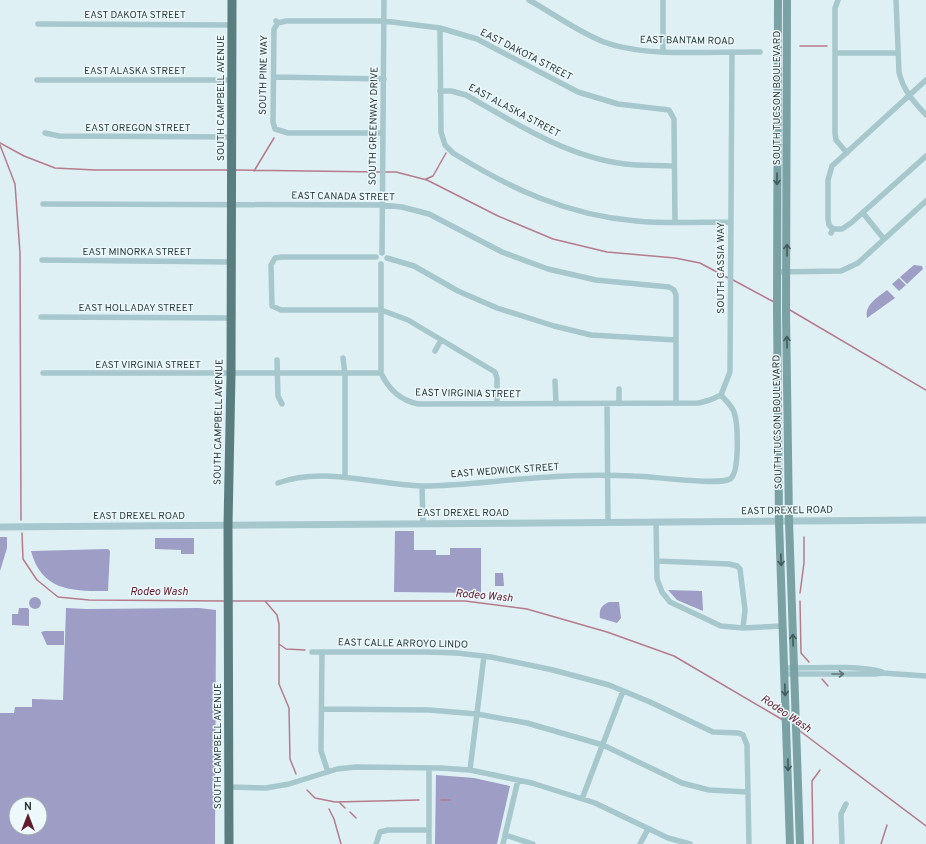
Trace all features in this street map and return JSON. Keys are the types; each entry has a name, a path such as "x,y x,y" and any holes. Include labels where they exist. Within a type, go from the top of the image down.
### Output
{"main road":[{"name":"SOUTH CAMPBELL AVENUE","path":"229,844 228,525 231,375 232,0"},
{"name":"SOUTH TUCSON BOULEVARD","path":"778,0 777,308 780,521 782,626 785,671 790,844"},
{"name":"SOUTH TUCSON BOULEVARD","path":"787,0 786,313 790,521 798,734 800,844"}],"street":[{"name":"SOUTH GREENWAY DRIVE","path":"382,253 384,0"},
{"name":"EAST BANTAM ROAD","path":"529,0 604,42 640,50 760,52"},
{"path":"663,0 663,51"},
{"path":"838,0 835,8 835,132 836,140 847,153"},
{"path":"896,0 901,83 909,96 926,115"},
{"name":"EAST DAKOTA STREET","path":"277,22 286,20 384,21 440,28 477,39 578,92 618,104 671,110 674,119 674,166"},
{"name":"SOUTH PINE WAY","path":"277,22 274,29 273,122 276,131 288,133 382,133"},
{"name":"EAST DAKOTA STREET","path":"38,24 232,25"},
{"path":"440,28 441,132 445,145 452,153 514,188 543,201 607,217 637,222 730,222"},
{"name":"SOUTH CASSIA WAY","path":"721,395 730,372 732,52"},
{"path":"836,53 898,53"},
{"path":"274,77 384,79"},
{"name":"EAST ALASKA STREET","path":"38,80 232,80"},
{"path":"926,80 832,166 828,180 828,222 832,231 842,229 863,213 926,156"},
{"name":"EAST ALASKA STREET","path":"440,91 451,91 466,95 546,140 596,158 624,164 674,166"},
{"name":"EAST OREGON STREET","path":"45,133 59,136 232,137"},
{"path":"674,166 675,222"},
{"path":"777,272 842,271 858,264 926,201"},
{"name":"EAST CANADA STREET","path":"43,204 382,205 408,208 429,214 502,252 548,269 596,280 625,284 666,286 675,289 676,340"},
{"path":"863,213 884,239"},
{"path":"497,404 496,371 408,320 380,310 281,310 272,306 271,265 276,258 282,257 376,257 379,253 382,253 387,258 414,266 458,292 497,308 554,326 591,335 676,340 676,402"},
{"path":"376,257 377,261 381,264 381,373"},
{"path":"381,264 385,263 387,258"},
{"name":"EAST MINORKA STREET","path":"42,260 231,262"},
{"name":"EAST HOLLADAY STREET","path":"41,317 231,318"},
{"path":"435,351 441,340"},
{"path":"343,358 345,374 345,477"},
{"path":"277,360 278,396 282,404"},
{"name":"EAST VIRGINIA STREET","path":"43,373 231,375 381,373 390,388 399,397 409,402 418,404 699,403 721,395"},
{"path":"555,381 556,404"},
{"path":"620,388 620,404"},
{"name":"EAST WEDWICK STREET","path":"278,483 293,477 345,477 422,486 494,483 548,477 636,476 712,481 726,480 734,477 737,468 736,425 734,411 721,395"},
{"path":"607,404 608,522"},
{"path":"422,486 423,523"},
{"name":"EAST DREXEL ROAD","path":"0,527 926,520"},
{"path":"656,522 657,579 662,592 670,602 721,626 743,628 782,626"},
{"path":"657,561 738,564 740,569 745,610 743,628"},
{"name":"EAST CALLE ARROYO LINDO","path":"312,652 426,652 484,656 553,670 609,685 713,732 746,734 748,792"},
{"path":"322,652 321,752 328,772"},
{"path":"470,770 484,656"},
{"path":"785,671 882,673 926,676"},
{"path":"582,799 623,691"},
{"path":"322,709 429,710 477,714 527,723 603,745 682,782 709,790 748,792 749,844"},
{"path":"229,787 266,788 289,784 328,772 356,767 470,770 518,780 595,803 668,838 690,844"},
{"path":"429,768 429,844"},
{"path":"503,844 518,780"},
{"path":"842,844 841,814 846,804"},
{"path":"640,844 648,829"},
{"path":"376,844 378,831 429,830"},
{"path":"506,835 533,844"}],"shaded area":[{"path":"914,265 922,266 923,269 907,284 900,277"},
{"path":"899,278 906,285 899,291 892,284"},
{"path":"887,290 895,298 867,318 868,309 872,302"},
{"path":"395,531 414,531 414,550 436,550 436,555 450,555 450,548 481,548 481,593 394,592"},
{"path":"0,537 7,537 7,548 0,571"},
{"path":"155,538 194,538 194,554 181,554 181,550 155,549"},
{"path":"108,549 110,551 108,591 83,591 60,586 51,582 43,575 36,564 31,551"},
{"path":"495,573 503,573 504,586 495,586"},
{"path":"668,590 702,591 703,611 677,600"},
{"path":"33,597 37,597 41,603 37,609 33,609 29,605 29,601"},
{"path":"609,602 619,602 621,618 617,623 600,618 601,608"},
{"path":"19,608 28,608 29,626 12,625 12,614 18,614"},
{"path":"66,608 199,608 216,610 215,844 0,844 0,713 14,713 15,707 32,707 32,699 63,700"},
{"path":"64,631 64,645 47,645 41,632"},
{"path":"436,775 474,778 510,786 497,844 435,844"}],"waterway":[{"path":"800,46 827,46"},
{"path":"254,171 274,138"},
{"path":"0,143 24,156 55,168 95,170 228,170"},
{"path":"0,145 15,184 20,253 21,520"},
{"path":"426,179 433,176 446,153"},
{"path":"236,170 380,172"},
{"path":"384,172 396,172 427,180 498,216 553,239 607,252 675,258 700,263 730,279"},
{"path":"733,280 774,302"},
{"path":"790,310 926,390"},
{"name":"Rodeo Wash","path":"22,533 23,559 37,580 58,597 89,600 224,601"},
{"path":"800,593 804,563 804,537"},
{"name":"Rodeo Wash","path":"232,601 465,601 527,609 607,632 674,656 783,720"},
{"path":"265,601 277,615 279,624 279,684 289,708 290,759 296,774"},
{"path":"800,601 801,653 809,662"},
{"path":"279,644 286,649 305,650"},
{"path":"822,679 828,686"},
{"name":"Rodeo Wash","path":"800,731 926,826"},
{"path":"813,844 812,781 820,770"},
{"path":"307,790 315,798 335,802 419,800"},
{"path":"441,800 450,800"},
{"path":"339,802 345,808"},
{"path":"329,809 334,819 341,844"},
{"path":"350,812 356,818"},
{"path":"881,844 887,825"}]}
